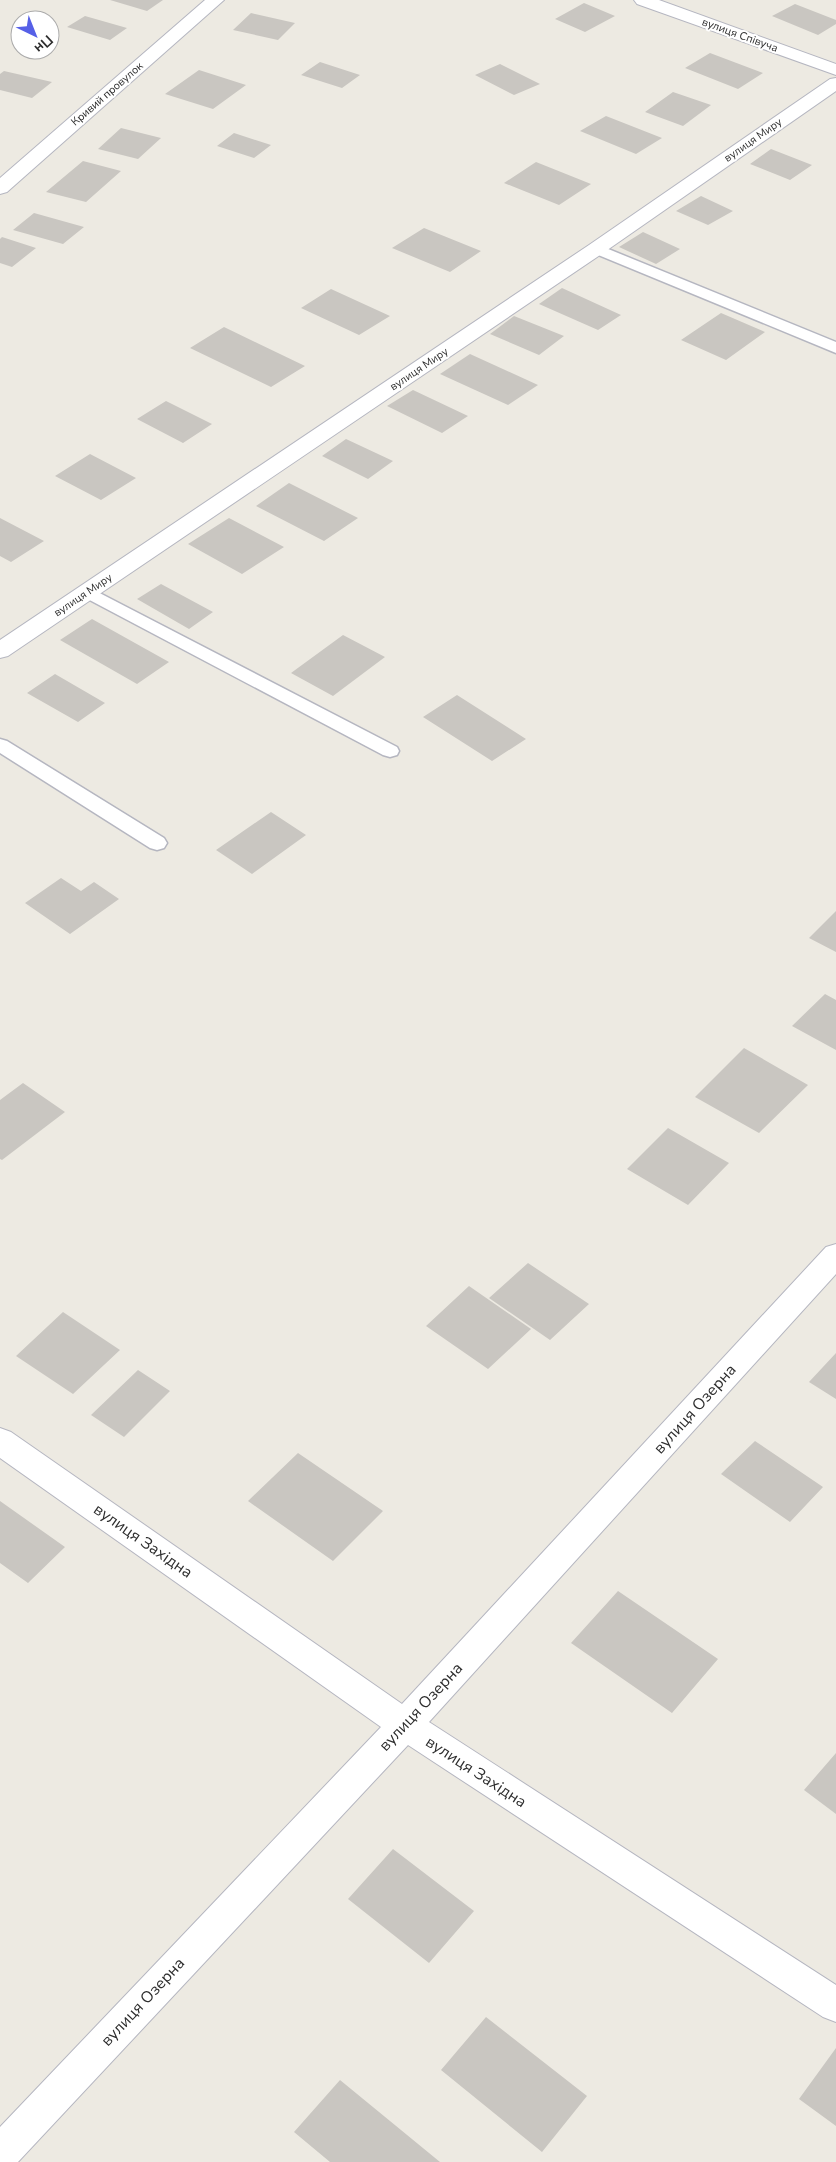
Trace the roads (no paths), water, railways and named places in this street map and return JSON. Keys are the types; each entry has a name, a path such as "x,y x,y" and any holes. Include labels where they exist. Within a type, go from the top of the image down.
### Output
{"street":[{"name":"Кривий провулок","path":"0,188 215,0"},
{"name":"вулиця Співуча","path":"643,0 836,70"},
{"name":"вулиця Миру","path":"0,651 596,249 836,84"},
{"name":"вулиця Озерна","path":"0,2154 405,1726 836,1255"},
{"name":"вулиця Західна","path":"0,1441 405,1726 836,2006"}],"lane":[{"path":"596,249 836,348"},
{"path":"88,592 390,751"},
{"path":"0,745 157,843"}]}
